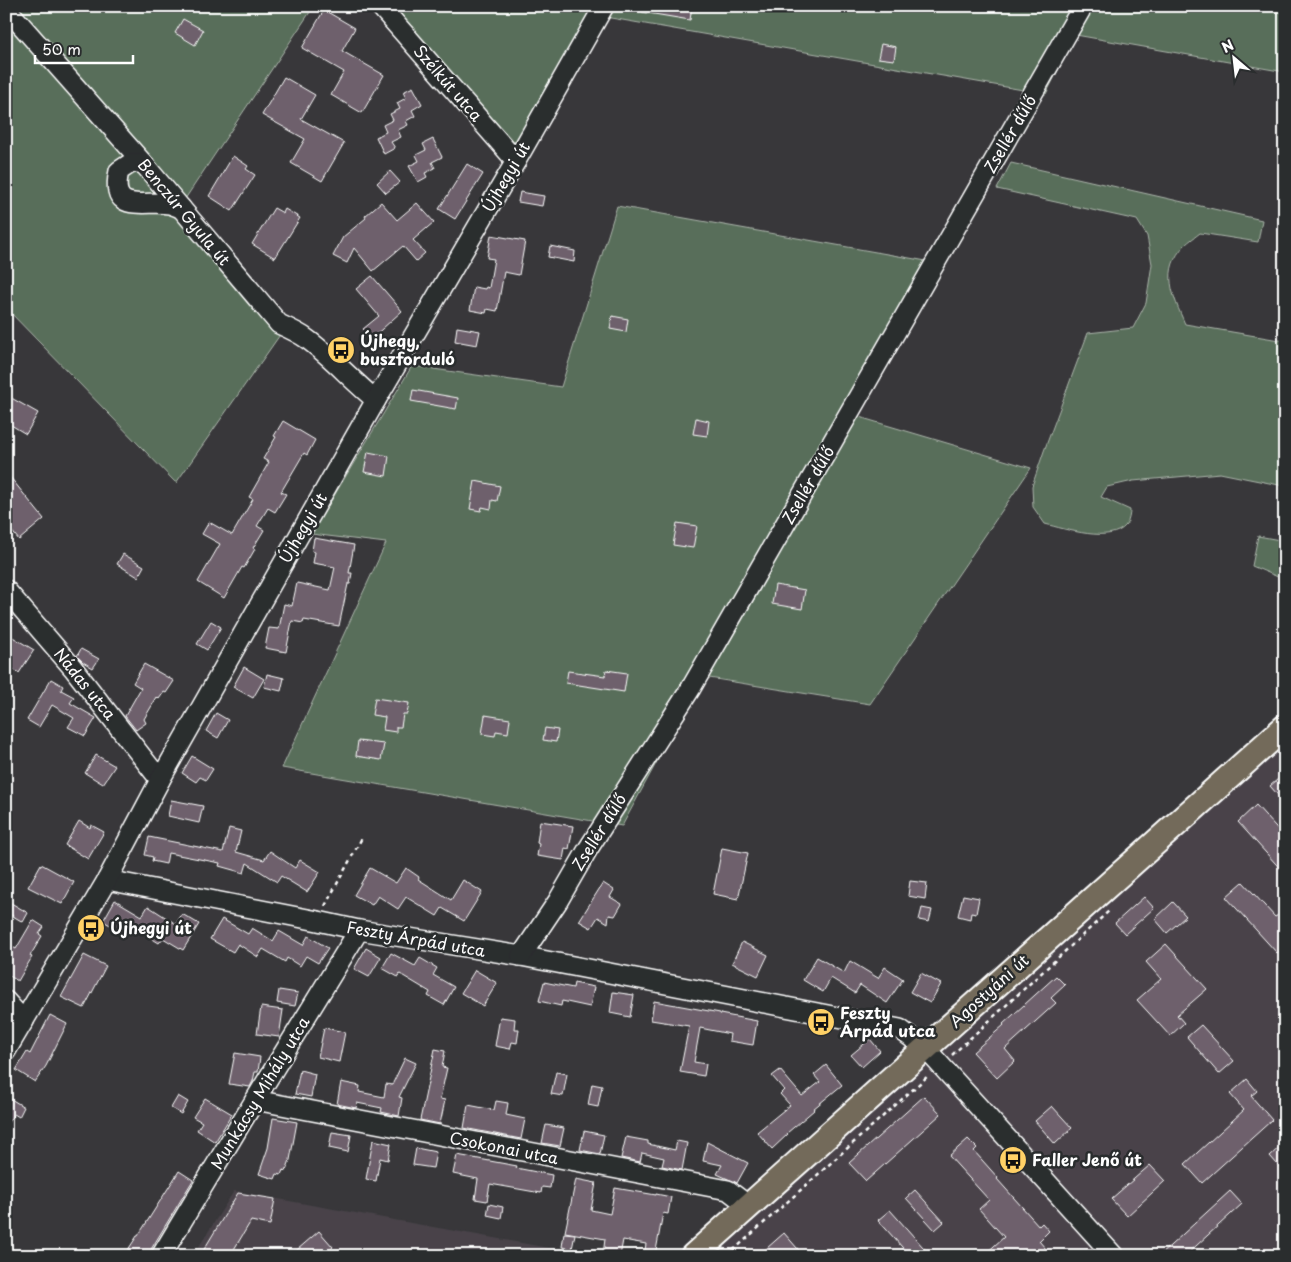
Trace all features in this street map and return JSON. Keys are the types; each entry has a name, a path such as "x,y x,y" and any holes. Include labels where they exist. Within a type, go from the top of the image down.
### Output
{"main road":[{"name":"Agostyáni út","path":"693,1256 1285,727"}],"street":[{"name":"Szélkút utca","path":"380,6 516,160"},
{"name":"Újhegyi út","path":"6,1051 107,880 160,780 376,400 604,6"},
{"name":"Zsellér dűlő","path":"521,956 558,901 588,849 691,688 1083,6"},
{"name":"Benczúr Gyula út","path":"6,8 143,163 279,324 306,338 376,400"},
{"path":"143,163 131,163 119,171 116,182 117,192 125,202 171,204 181,208"},
{"name":"Nádas utca","path":"6,590 73,668 160,780"},
{"name":"Feszty Árpád utca","path":"107,880 359,930 521,956 900,1028 925,1048 1114,1256"},
{"name":"Munkácsy Mihály utca","path":"161,1256 359,930"},
{"path":"6,1001 24,1020"},
{"name":"Csokonai utca","path":"254,1100 728,1190 749,1206"}],"path":[{"path":"318,921 362,836"},
{"path":"727,1256 940,1065"}],"shaded area":[{"path":"1285,725 1285,1256 693,1256"},
{"path":"234,1191 593,1256 193,1256"}],"green space":[{"path":"6,6 314,6 181,205 289,322 176,483 6,308"},
{"path":"381,6 1285,6 1285,72 1076,35 1046,94 588,14 511,156"},
{"path":"1011,163 1262,220 1258,242 1200,233 1177,254 1173,264 1171,283 1176,303 1185,324 1285,341 1284,486 1220,473 1133,481 1107,487 1101,497 1130,510 1126,525 1119,531 1110,534 1087,534 1045,524 1033,507 1032,486 1088,333 1133,328 1146,303 1152,264 1147,236 1137,220 997,189"},
{"path":"617,206 932,262 849,414 1031,468 870,704 703,677 622,826 282,768 386,543 311,534 412,366 561,387"},
{"path":"1258,536 1285,541 1285,580 1252,566"}],"building":[{"path":"642,6 692,6 690,20 642,12"},
{"path":"324,10 355,28 342,51 384,75 362,113 331,95 344,72 302,48"},
{"path":"183,19 203,30 195,45 175,33"},
{"path":"881,44 896,47 894,60 878,58"},
{"path":"284,77 315,95 301,119 344,143 322,181 291,163 305,139 262,115"},
{"path":"413,87 422,104 412,110 415,116 406,121 408,125 398,130 401,137 391,142 395,148 384,154 376,137 386,132 383,125 393,120 390,114 400,109 397,103 406,98 403,92"},
{"path":"433,139 442,157 432,162 435,168 425,173 427,177 418,182 409,166 419,161 416,155 426,150 423,144"},
{"path":"233,156 248,166 246,169 255,175 232,211 209,196"},
{"path":"467,164 483,174 455,219 439,209"},
{"path":"390,171 400,182 386,193 377,183"},
{"path":"520,192 544,196 542,206 518,202"},
{"path":"381,202 397,220 417,203 434,222 413,240 425,253 416,261 403,246 373,271 354,248 347,263 333,256 343,237 366,218 365,216"},
{"path":"274,208 283,213 285,209 300,218 275,258 252,244"},
{"path":"491,235 525,241 519,275 504,272 497,311 487,309 486,313 470,310 474,287 489,288 494,259 487,258"},
{"path":"550,246 575,251 574,262 548,257"},
{"path":"372,276 402,311 372,338 363,329 379,316 356,289"},
{"path":"612,316 628,319 626,332 610,329"},
{"path":"457,327 480,331 477,345 455,341"},
{"path":"413,390 458,398 456,409 411,401"},
{"path":"6,395 38,413 26,434 6,422"},
{"path":"696,418 709,421 707,436 693,434"},
{"path":"283,421 315,440 307,455 304,453 281,492 286,494 275,512 268,508 257,526 264,530 244,568 242,567 224,598 198,582 220,544 202,534 209,522 232,535 253,499 249,497 269,462 263,459"},
{"path":"368,452 389,456 386,476 364,472"},
{"path":"6,472 44,519 19,540 6,524"},
{"path":"475,481 500,486 497,501 492,500 491,509 482,507 481,511 470,509"},
{"path":"677,523 697,526 693,548 673,545"},
{"path":"314,538 354,545 349,573 352,573 350,584 348,584 339,626 304,620 303,623 292,621 286,652 265,648 269,628 279,629 284,604 292,606 297,583 330,590 335,567 313,563 315,552 312,551"},
{"path":"123,554 144,566 138,577 117,564"},
{"path":"775,585 805,590 802,609 772,604"},
{"path":"211,621 221,627 207,650 197,644"},
{"path":"6,633 34,650 19,673 6,665"},
{"path":"81,649 99,659 93,668 77,656"},
{"path":"144,664 174,681 166,693 164,692 159,699 157,697 144,719 146,723 136,730 125,716 141,688 133,683"},
{"path":"244,667 264,679 253,698 233,687"},
{"path":"606,670 627,673 624,692 566,683 568,671 605,676"},
{"path":"267,674 284,678 281,691 264,687"},
{"path":"51,679 63,686 61,690 74,697 70,703 96,718 85,736 68,727 74,718 52,705 39,727 27,720"},
{"path":"375,698 409,703 407,714 403,714 401,727 396,727 396,732 383,730 385,717 372,715"},
{"path":"216,713 228,720 218,738 206,731"},
{"path":"485,715 510,719 508,733 496,731 495,736 482,734"},
{"path":"545,728 558,730 556,742 543,740"},
{"path":"358,741 384,744 381,760 356,756"},
{"path":"96,755 115,766 103,784 85,773"},
{"path":"192,756 213,769 206,780 200,777 196,782 182,773"},
{"path":"1285,773 1285,803 1270,786"},
{"path":"171,800 203,806 199,823 168,816"},
{"path":"1256,805 1285,837 1285,874 1238,822"},
{"path":"79,821 90,828 91,825 104,832 88,859 65,845"},
{"path":"540,821 573,826 569,849 565,848 563,860 537,856"},
{"path":"229,828 241,831 236,852 264,860 270,851 295,868 300,860 320,872 307,892 281,876 277,882 247,863 244,873 219,866 220,863 168,853 166,864 152,861 153,857 145,855 149,837 223,852"},
{"path":"722,848 748,853 738,899 713,894"},
{"path":"41,864 74,882 62,904 28,887"},
{"path":"370,868 396,883 406,868 419,877 418,879 451,900 463,880 482,892 464,921 442,908 437,916 406,897 398,909 378,896 372,905 354,895"},
{"path":"910,881 927,883 925,899 908,896"},
{"path":"1243,882 1275,917 1285,911 1285,947 1277,953 1226,897"},
{"path":"603,883 614,890 610,897 622,904 615,916 609,915 608,923 598,917 591,928 579,921"},
{"path":"963,895 979,898 976,914 971,913 970,919 958,916"},
{"path":"1144,897 1154,908 1125,934 1115,923"},
{"path":"6,900 28,913 23,922 6,912"},
{"path":"115,900 142,916 148,906 176,924 182,914 199,924 183,950 163,938 159,943 128,924 123,932 103,921"},
{"path":"1173,902 1186,916 1167,933 1155,919"},
{"path":"922,908 932,910 929,922 919,920"},
{"path":"222,919 248,934 252,928 273,941 279,931 303,945 308,936 328,948 318,963 306,956 300,966 287,958 285,962 263,949 258,957 238,944 233,952 210,939"},
{"path":"33,920 44,927 39,934 42,936 18,981 6,974 6,943 16,949"},
{"path":"742,942 768,955 758,976 732,963"},
{"path":"1166,944 1207,989 1177,1015 1184,1023 1170,1036 1137,1000 1161,979 1146,962"},
{"path":"366,948 381,957 369,977 354,969"},
{"path":"391,953 415,966 420,958 437,968 433,975 454,987 444,1005 428,996 430,992 400,974 398,977 382,968"},
{"path":"84,955 106,966 84,1008 61,997"},
{"path":"817,957 844,973 850,961 878,978 885,967 903,979 887,1003 860,985 855,993 831,978 823,992 803,980"},
{"path":"475,970 497,983 483,1006 461,993"},
{"path":"921,973 941,984 930,1003 910,992"},
{"path":"1056,976 1065,985 1051,998 1056,1003 1005,1049 1015,1061 997,1078 973,1052"},
{"path":"544,982 573,988 574,983 594,987 590,1007 562,1001 561,1006 539,1001"},
{"path":"279,990 298,993 295,1006 277,1003"},
{"path":"613,992 634,995 630,1017 610,1013"},
{"path":"654,1001 757,1021 753,1045 729,1041 730,1034 700,1028 694,1062 706,1064 704,1076 680,1072 689,1026 651,1020"},
{"path":"261,1007 283,1010 279,1037 257,1034"},
{"path":"50,1015 67,1024 46,1066 35,1082 16,1070 27,1052 30,1054"},
{"path":"500,1017 515,1019 514,1029 519,1029 517,1043 512,1042 510,1049 495,1046"},
{"path":"1201,1025 1234,1061 1219,1074 1187,1037"},
{"path":"324,1028 345,1032 339,1062 318,1057"},
{"path":"870,1039 880,1051 862,1067 851,1055"},
{"path":"435,1049 445,1051 442,1067 447,1068 440,1099 445,1100 440,1124 420,1120"},
{"path":"235,1053 260,1057 258,1072 255,1072 250,1087 229,1084"},
{"path":"405,1058 416,1063 399,1097 402,1098 399,1116 381,1112 382,1108 357,1103 356,1108 337,1104 341,1082 360,1086 359,1092 384,1097 386,1084 392,1085"},
{"path":"826,1065 842,1085 813,1109 772,1149 757,1132 790,1105 780,1094 784,1090 772,1076 780,1070 802,1096 820,1082 814,1075"},
{"path":"300,1070 315,1074 311,1097 295,1094"},
{"path":"556,1072 567,1074 563,1096 551,1094"},
{"path":"1247,1079 1257,1091 1251,1096 1272,1120 1202,1183 1185,1164 1244,1110 1230,1094"},
{"path":"592,1084 602,1086 598,1107 588,1105"},
{"path":"6,1096 24,1107 19,1117 14,1114 6,1125"},
{"path":"178,1096 188,1102 181,1114 171,1108"},
{"path":"924,1096 941,1114 866,1181 849,1163"},
{"path":"205,1098 232,1114 215,1142 197,1130 202,1122 193,1117"},
{"path":"496,1101 508,1103 506,1115 525,1119 521,1139 464,1128 468,1105 494,1110"},
{"path":"1052,1106 1072,1128 1055,1144 1035,1121"},
{"path":"273,1118 297,1122 286,1171 283,1170 281,1175 277,1174 275,1179 259,1174 268,1148"},
{"path":"546,1125 564,1128 560,1146 542,1143"},
{"path":"584,1131 604,1135 600,1154 580,1150"},
{"path":"332,1132 351,1135 348,1152 329,1148"},
{"path":"626,1137 648,1141 648,1144 675,1150 677,1141 687,1143 682,1170 662,1166 664,1158 642,1153 640,1162 621,1158"},
{"path":"968,1139 977,1148 974,1151 997,1179 1039,1226 1042,1223 1049,1231 1039,1241 1052,1256 983,1256 1004,1237 979,1209 989,1200 949,1156"},
{"path":"373,1140 391,1144 388,1160 380,1158 376,1181 366,1179"},
{"path":"707,1142 748,1163 737,1183 717,1174 722,1165 703,1161"},
{"path":"1285,1142 1285,1173 1270,1156"},
{"path":"416,1148 436,1152 433,1168 413,1165"},
{"path":"457,1155 517,1166 516,1168 552,1175 550,1188 542,1187 541,1193 490,1184 487,1201 475,1199 478,1179 453,1174"},
{"path":"1150,1165 1165,1181 1127,1216 1111,1199"},
{"path":"179,1171 193,1180 147,1256 124,1256 138,1236"},
{"path":"576,1179 596,1183 591,1210 610,1214 615,1188 671,1197 668,1214 663,1213 655,1256 644,1256 646,1244 623,1240 620,1256 603,1255 605,1239 565,1232"},
{"path":"915,1190 944,1222 935,1230 906,1198"},
{"path":"1230,1191 1242,1204 1185,1256 1159,1256"},
{"path":"238,1193 275,1199 270,1225 251,1221 230,1256 200,1256"},
{"path":"489,1204 503,1207 501,1218 487,1215"},
{"path":"890,1210 931,1256 910,1256 878,1220"},
{"path":"319,1231 333,1247 324,1256 290,1256"},
{"path":"564,1233 575,1234 572,1249 562,1247"},
{"path":"784,1233 804,1256 758,1256"}],"place":[{"name":"Újhegy, buszforduló","path":"341,350"},
{"name":"Újhegyi út","path":"91,928"},
{"name":"Feszty Árpád utca","path":"821,1022"},
{"name":"Faller Jenő út","path":"1013,1160"}]}
